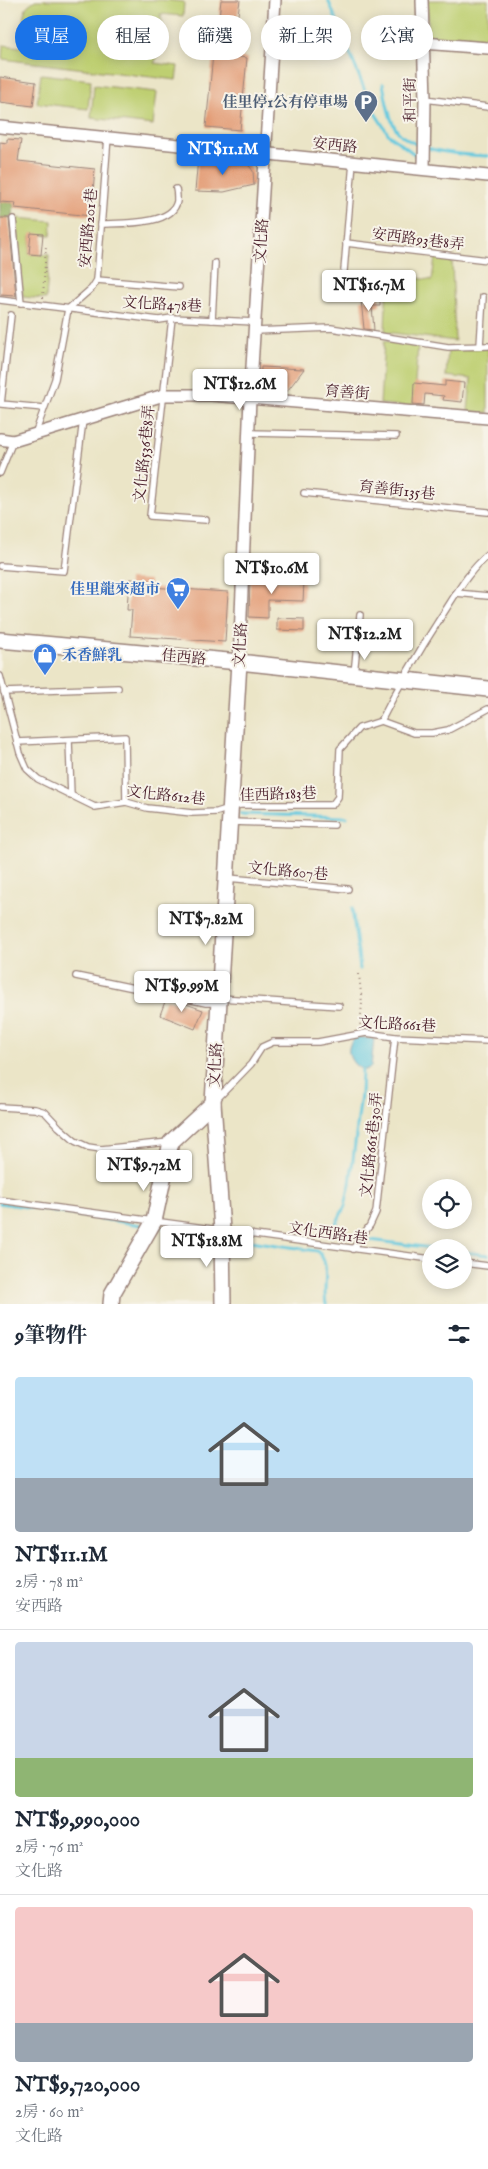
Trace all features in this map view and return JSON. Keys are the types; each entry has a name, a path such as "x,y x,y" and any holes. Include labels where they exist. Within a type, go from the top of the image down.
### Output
{"street":[{"name":"文化路","path":"223,1304 222,1230 213,1103 239,662 250,399 267,153 275,0"},
{"name":"和平街","path":"422,0 423,15"},
{"path":"433,44 488,48"},
{"name":"和平街","path":"424,169 426,99 425,60"},
{"name":"安西路","path":"0,127 488,176"},
{"name":"育善街","path":"0,439 13,440 164,395 211,396 488,418"},
{"name":"佳西路","path":"0,640 239,662 488,689"},
{"path":"111,1304 112,1294 154,1221 171,1142 213,1103"}],"lane":[{"path":"426,99 488,106"},
{"name":"安西路201巷","path":"68,308 92,288 97,280 108,137"},
{"path":"342,295 353,161"},
{"path":"101,224 145,222 158,218 174,208 177,202 176,189"},
{"path":"13,219 21,303"},
{"name":"安西路93巷8弄","path":"346,243 488,260"},
{"path":"212,320 214,264"},
{"path":"97,280 180,287"},
{"path":"480,346 484,297"},
{"name":"文化路478巷","path":"0,300 159,320 172,318 212,320 255,326 330,328 448,346 488,346"},
{"path":"35,434 55,379 68,308"},
{"path":"11,315 1,404 44,408"},
{"name":"文化路536巷8弄","path":"172,318 150,516 206,520"},
{"path":"0,566 64,571 82,420"},
{"path":"249,433 396,436"},
{"path":"0,473 13,440"},
{"name":"育善街135巷","path":"304,493 488,512"},
{"path":"488,555 481,560 456,593 402,680 381,721 414,733 432,733 448,730 488,709"},
{"path":"456,593 488,596"},
{"path":"354,674 360,615"},
{"name":"文化路612巷","path":"0,676 17,742 27,769 38,779 96,807 126,802 172,812 217,812 229,816"},
{"path":"4,692 118,688"},
{"name":"佳西路183巷","path":"229,816 240,805 332,805 338,797 340,749 358,728 381,721"},
{"path":"17,742 125,738 126,802"},
{"path":"69,740 71,796"},
{"path":"229,816 334,825"},
{"name":"文化路607巷","path":"225,878 348,889"},
{"path":"76,976 206,1003 218,1000 339,1006"},
{"name":"文化路661巷","path":"213,1103 251,1064 262,1047 273,1042 318,1042 359,1034 488,1041"},
{"name":"文化路661巷30弄","path":"353,1249 376,1212 395,1037"},
{"path":"0,1107 35,1109 46,1112 59,1128 75,1141 88,1147 102,1149 171,1142"},
{"name":"文化西路1巷","path":"0,1200 422,1258"},
{"path":"472,1264 488,1266"}],"path":[{"path":"42,305 46,245"},
{"path":"359,974 362,1004 359,1034"}],"green space":[{"path":"35,0 164,0 184,2 183,15 179,16 160,14 97,15 97,60 156,60 154,63 178,66 176,80 2,59 3,45 15,46 15,60 87,60 87,15 24,15 27,7"},
{"path":"427,0 488,0 488,43 433,37 433,15 428,15"},
{"path":"41,74 91,80 88,109 37,103"},
{"path":"94,85 157,92 153,125 91,118"},
{"path":"0,202 14,203 13,217 0,218"},
{"path":"17,218 52,221 51,235 31,234 29,254 49,255 46,299 23,297"},
{"path":"435,258 452,260 455,341 385,332 387,275 432,280"},
{"path":"384,341 418,346 413,407 380,404"},
{"path":"488,348 488,413 468,411 471,379 446,376 448,350"}],"water":[{"path":"358,1037 374,1039 371,1067 365,1070 355,1065 350,1055 350,1045"}],"building":[{"path":"221,0 240,0 238,15 219,15"},
{"path":"212,60 247,60 240,130 206,127"},
{"path":"0,77 36,82 33,106 0,102"},
{"path":"7,139 21,140 18,161 95,169 91,216 15,208 16,203 0,202 0,142 7,143"},
{"path":"198,158 247,163 253,171 254,185 224,192 195,191"},
{"path":"0,218 9,218 16,296 0,295"},
{"path":"31,233 43,234 41,255 29,254"},
{"path":"380,298 380,306 372,306 374,330 364,329 361,300"},
{"path":"261,367 304,369 285,394 260,392"},
{"path":"445,381 464,383 462,402 443,400 444,396 425,394 424,405 413,404 414,383 445,386"},
{"name":"佳里龍來超市","path":"129,579 150,580 150,587 228,592 225,642 130,636 132,610 127,610"},
{"path":"250,580 304,582 303,601 268,600 268,618 249,617"},
{"path":"277,618 304,619 304,631 277,630"},
{"path":"166,999 203,1010 195,1029 160,1015"}],"waterway":[{"path":"328,0 373,110 389,135 417,156"},
{"path":"383,84 391,119 403,137 413,143 438,151 488,156"},
{"path":"240,814 347,817"},
{"path":"352,908 360,969"},
{"path":"362,1069 361,1094 350,1184 345,1206 332,1232 334,1234 365,1237 370,1240 422,1247"},
{"path":"0,1203 141,1225"},
{"path":"164,1228 211,1235"},
{"path":"231,1238 317,1251 322,1256 324,1262 326,1304"},
{"path":"472,1253 488,1255"}],"place":[{"name":"佳里停1公有停車場","path":"366,123"},
{"name":"佳里龍來超市","path":"178,610"},
{"name":"禾香鮮乳","path":"45,676"}]}
